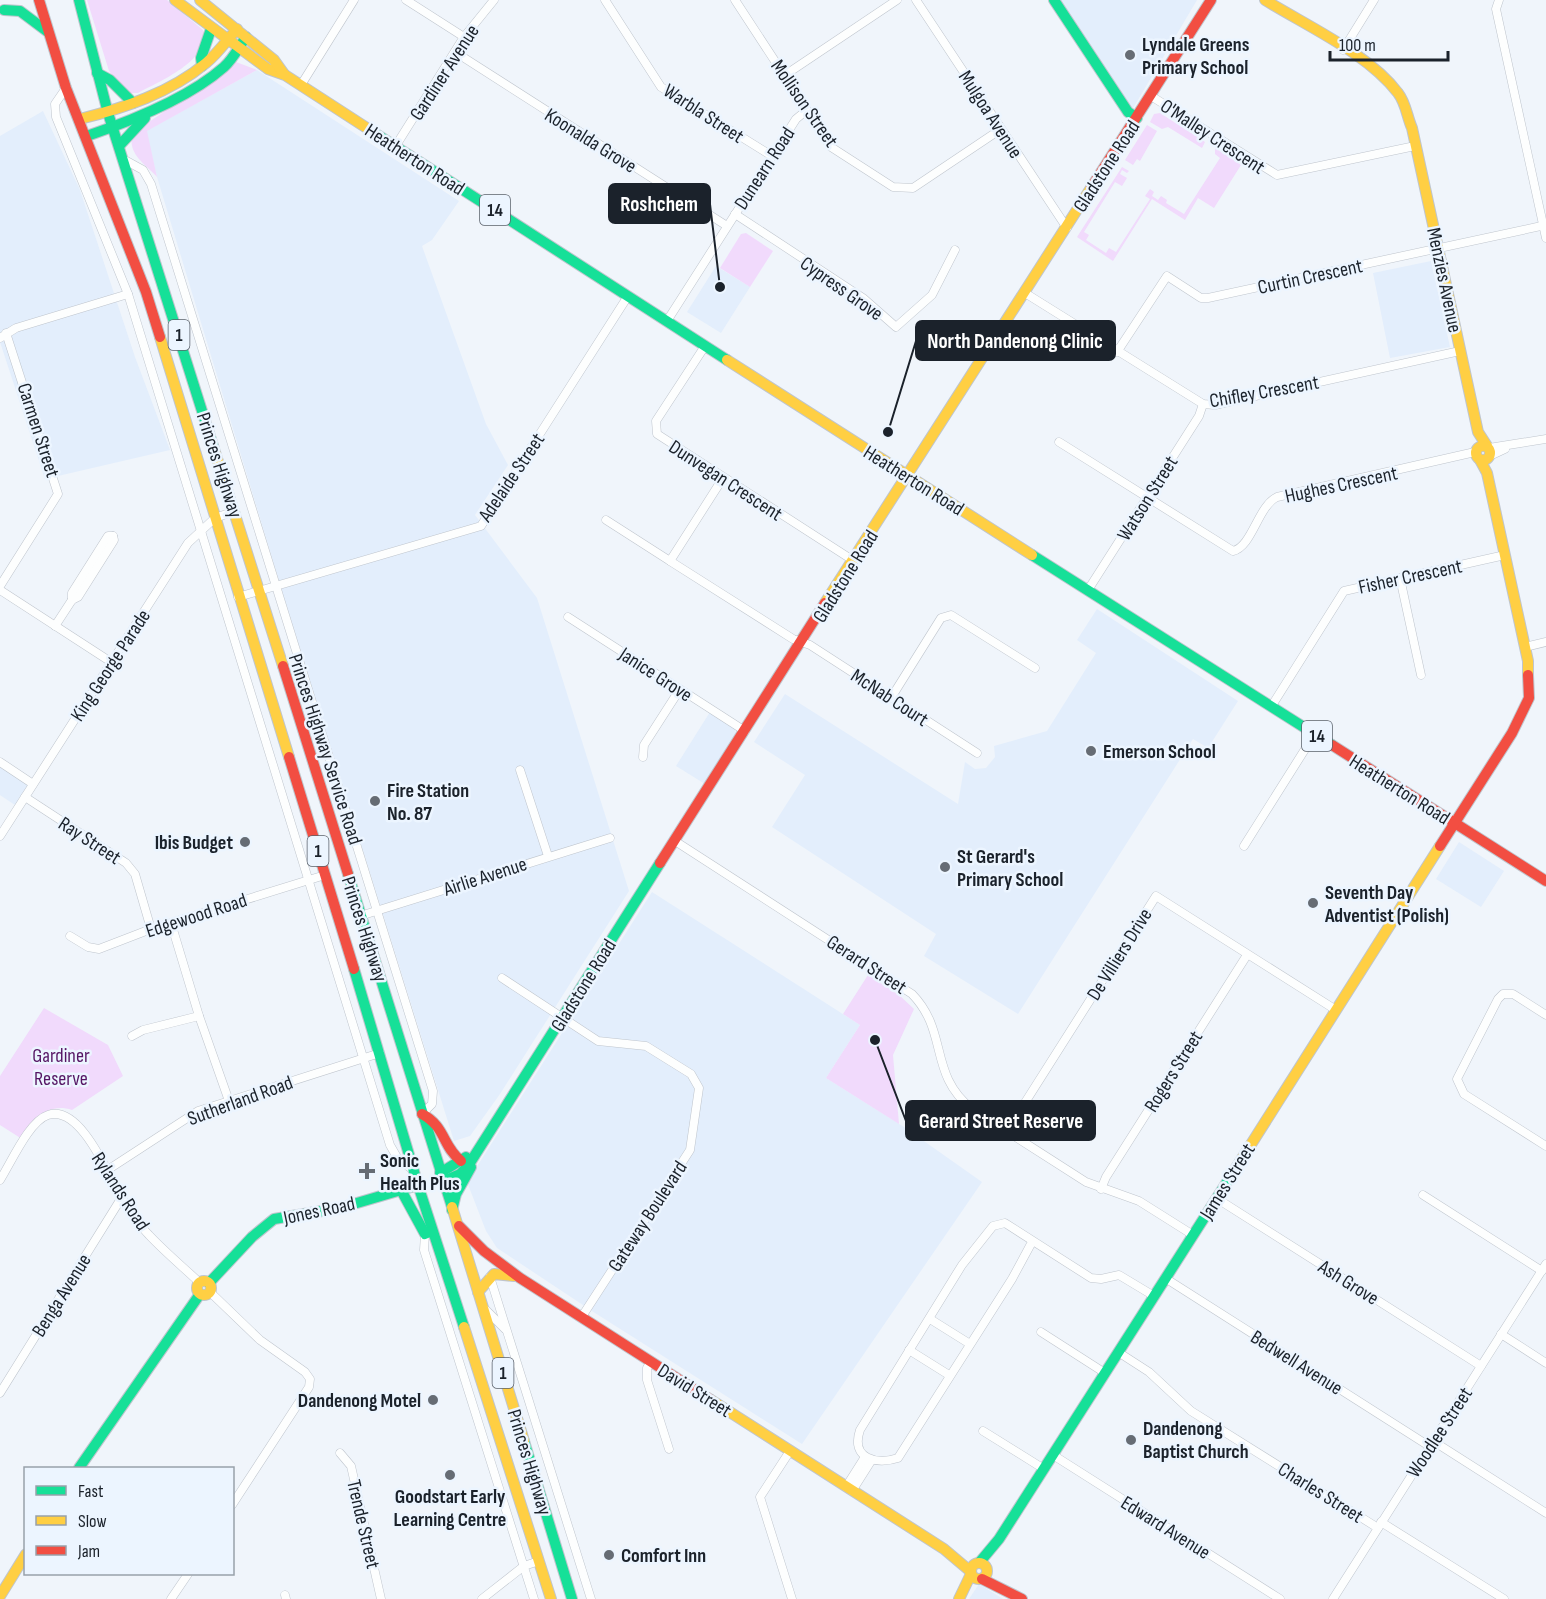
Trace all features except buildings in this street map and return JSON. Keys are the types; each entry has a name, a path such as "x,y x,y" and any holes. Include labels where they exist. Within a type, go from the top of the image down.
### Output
{"main road":[{"path":"2,12 10,0"},
{"name":"Princes Highway","path":"39,0 66,88 87,136 146,292 414,1169 431,1181 453,1215 572,1599"},
{"name":"Princes Highway","path":"79,0 112,127 235,511 422,1114 431,1181 429,1233 491,1406 551,1599"},
{"name":"Heatherton Road","path":"175,0 268,69 285,75 301,85 908,477 1546,881"},
{"name":"Heatherton Road","path":"200,0 282,68 285,75"},
{"path":"1054,0 1128,112 1137,118"},
{"name":"Gladstone Road","path":"431,1181 460,1174 475,1155 1211,0"},
{"name":"Menzies Avenue","path":"1265,0 1372,69 1389,76 1406,94 1412,117 1415,146 1528,661 1529,698 1512,733 1455,824"},
{"path":"2,12 20,11 48,32"},
{"path":"202,66 201,58 211,28"},
{"path":"80,119 108,113 134,103 202,66 237,29"},
{"path":"87,136 149,112 211,77 226,65 246,37"},
{"path":"97,73 110,80 134,103"},
{"path":"119,146 149,112"},
{"name":"James Street","path":"960,1599 1455,824"},
{"path":"422,1114 439,1124 450,1152 461,1161"},
{"path":"453,1215 456,1194 468,1175 475,1155"},
{"name":"Gladstone Road","path":"431,1181 461,1161 475,1155"},
{"name":"Jones Road","path":"81,1467 205,1288 252,1237 274,1220 340,1208 431,1181"},
{"path":"401,1190 414,1218 429,1233"},
{"name":"David Street","path":"453,1215 484,1251 520,1278 1020,1598"},
{"path":"478,1292 490,1277 501,1273 520,1278"},
{"path":"0,1596 24,1557"}],"street":[{"path":"301,85 354,0"},
{"path":"406,0 464,37"},
{"name":"Gardiner Avenue","path":"395,147 464,37 494,0"},
{"name":"Warbla Street","path":"605,0 661,87 772,156"},
{"name":"Mollison Street","path":"735,0 831,147 893,187 914,188 1001,129"},
{"path":"785,75 897,0"},
{"name":"Mulgoa Avenue","path":"916,0 1067,228"},
{"path":"1343,50 1374,0"},
{"path":"1499,0 1496,9 1546,238"},
{"name":"Koonalda Grove","path":"455,52 727,226"},
{"name":"Princes Highway","path":"66,88 55,104 56,117 128,294 285,796 362,1058 392,1149 401,1161 414,1169"},
{"name":"O'Malley Crescent","path":"1151,96 1277,175 1415,146"},
{"name":"Dunearn Road","path":"667,321 796,119 807,110"},
{"name":"Princes Highway","path":"122,158 147,175 274,587"},
{"name":"Cypress Grove","path":"735,214 863,298 896,327 932,295 956,250"},
{"name":"Curtin Crescent","path":"1118,352 1167,276 1201,297 1208,298 1545,225"},
{"name":"Chifley Crescent","path":"1025,293 1203,404 1215,405 1460,351"},
{"path":"3,335 128,294"},
{"name":"Adelaide Street","path":"238,597 481,526 628,296"},
{"name":"Carmen Street","path":"0,588 58,494 3,335"},
{"name":"Dunvegan Crescent","path":"705,346 656,421 655,428 659,436 854,561"},
{"name":"Watson Street","path":"1088,590 1199,416 1203,404"},
{"name":"Hughes Crescent","path":"1059,442 1229,550 1236,551 1268,504 1277,497 1546,439"},
{"path":"670,561 723,478"},
{"name":"King George Parade","path":"0,836 188,543 215,518 235,511"},
{"name":"McNab Court","path":"606,520 802,643 810,645 977,753"},
{"path":"55,626 72,600 78,597 114,540 113,536 108,536 72,593 72,600"},
{"name":"Fisher Crescent","path":"1271,707 1344,591 1505,555"},
{"path":"1400,579 1421,675"},
{"name":"Princes Highway Service Road","path":"274,587 433,1091 432,1104 422,1114"},
{"path":"0,588 111,662"},
{"path":"891,698 940,618 951,615 1035,668"},
{"name":"Janice Grove","path":"568,616 745,731"},
{"path":"1525,647 1546,642"},
{"path":"643,757 644,745 680,689"},
{"path":"1244,846 1314,735"},
{"path":"0,762 33,784"},
{"path":"520,770 548,856"},
{"path":"285,796 303,804"},
{"name":"Ray Street","path":"25,797 126,863 135,874 151,929"},
{"name":"Airlie Avenue","path":"360,916 610,838"},
{"name":"Gerard Street","path":"675,841 912,994 932,1021 941,1067 952,1089 972,1109 1101,1190 1139,1201 1193,1235"},
{"name":"Edgewood Road","path":"70,936 88,947 99,949 151,929 325,875"},
{"name":"De Villiers Drive","path":"1007,1131 1156,896 1336,1011"},
{"path":"171,923 199,1016 229,1101"},
{"name":"Rogers Street","path":"1101,1190 1106,1177 1247,955"},
{"name":"Gateway Boulevard","path":"502,978 603,1042 646,1046 691,1074 699,1088 690,1150 582,1318"},
{"path":"1546,1015 1513,994 1503,994 1498,999 1457,1079 1464,1094 1546,1146"},
{"path":"132,1036 143,1030 199,1016"},
{"name":"Sutherland Road","path":"109,1169 198,1111 380,1053"},
{"name":"Rylands Road","path":"0,1180 36,1121 49,1115 59,1114 73,1119 109,1169 122,1197 148,1235 260,1340 305,1372 310,1379 309,1388 234,1502"},
{"path":"1423,1196 1544,1268"},
{"name":"Benga Avenue","path":"0,1392 122,1197"},
{"name":"Ash Grove","path":"1216,1198 1481,1366"},
{"path":"868,1459 858,1433 962,1265 993,1226 1005,1223 1091,1278 1101,1279 1119,1275 1154,1296"},
{"path":"429,1233 423,1250 534,1599"},
{"path":"868,1459 898,1458 1012,1279 1032,1242"},
{"name":"Woodlee Street","path":"1333,1599 1544,1268"},
{"path":"490,1277 591,1599"},
{"name":"Bedwell Avenue","path":"1165,1278 1546,1513"},
{"path":"482,1304 508,1332"},
{"path":"930,1319 970,1344"},
{"path":"1041,1332 1105,1373"},
{"path":"1501,1334 1546,1363"},
{"path":"909,1350 949,1375"},
{"name":"Charles Street","path":"1118,1352 1149,1371 1191,1411 1504,1599"},
{"path":"651,1362 647,1368 647,1380 669,1449"},
{"path":"470,1398 491,1406"},
{"path":"983,1431 1044,1469"},
{"path":"790,1450 760,1497 792,1599"},
{"name":"Trende Street","path":"340,1453 351,1466 381,1599"},
{"name":"Edward Avenue","path":"1053,1455 1280,1599"},
{"path":"849,1489 868,1459"},
{"path":"482,1599 524,1566 539,1561"},
{"path":"171,1599 187,1575"}],"shaded area":[{"name":"Lyndale Greens Primary School","path":"1059,0 1197,0 1132,110"},
{"path":"257,70 459,201 432,240 422,246 486,424 508,465 475,515 537,598 629,891 500,1094 470,1136 454,1141 289,614 157,177 146,131"},
{"path":"43,111 80,190 135,357 170,450 45,479 0,342 0,136"},
{"path":"1431,261 1450,347 1390,358 1373,273"},
{"path":"716,266 750,287 721,333 687,312"},
{"path":"1097,609 1238,701 1208,748 1193,739 1018,1014 924,956 936,934 772,827 805,775 754,742 785,694 958,804 965,762 975,769 986,768 995,757 994,746 1047,731 1096,653 1077,640"},
{"path":"710,712 735,729 736,735 705,784 676,766"},
{"path":"0,767 28,785 15,805 0,795"},
{"path":"1459,842 1504,871 1481,907 1436,879"},
{"path":"652,892 860,1025 826,1078 904,1127 982,1182 802,1444 497,1248 486,1231 467,1182"},
{"path":"979,1584 1003,1599 969,1599"}],"green space":[{"path":"87,0 167,0 203,30 204,41 192,60 181,69 138,93 127,93 109,71"},
{"path":"236,62 257,70 147,131 157,177 134,152 133,133"},
{"path":"1160,113 1205,142 1202,148 1168,127 1162,129 1150,122 1154,114"},
{"path":"1147,125 1157,131 1140,161 1137,159 1133,165 1125,160"},
{"path":"1215,148 1241,165 1214,208 1198,198 1185,220 1152,199 1113,261 1077,237 1122,167 1129,171 1127,173 1122,170 1120,174 1127,178 1122,186 1115,182 1084,232 1089,235 1086,240 1106,253 1109,248 1116,252 1150,199 1145,196 1150,189 1154,192 1152,196 1158,200 1161,196 1167,200 1166,203 1184,214 1220,158 1215,154"},
{"path":"746,233 773,251 750,287 720,268 741,234"},
{"path":"868,975 899,995 914,1009 893,1055 899,1124 826,1078 860,1025 843,1014"},
{"name":"Gardiner Reserve","path":"44,1008 108,1045 123,1076 72,1110 55,1108 42,1114 22,1139 0,1125 0,1076"}],"traffic: fast":[{"path":"79,0 108,113 214,449"},
{"path":"1054,0 1128,112 1137,118"},
{"path":"4,10 20,11 48,32"},
{"path":"202,66 201,58 211,29"},
{"path":"87,136 140,116 194,89 227,64 246,37"},
{"path":"97,73 110,80 133,103"},
{"path":"119,146 145,118"},
{"path":"373,132 727,360"},
{"path":"1032,555 1332,745"},
{"path":"443,1181 460,1174 468,1166 660,863"},
{"path":"348,874 452,1207"},
{"path":"354,969 418,1185 464,1327"},
{"path":"440,1173 466,1157"},
{"path":"452,1210 456,1194 471,1167"},
{"path":"979,1563 999,1539 1236,1168"},
{"path":"209,1283 252,1237 274,1219 340,1208 418,1185"},
{"path":"401,1190 425,1234 432,1231"},
{"path":"80,1467 200,1294"},
{"path":"524,1441 572,1599"}],"traffic: slow":[{"path":"175,0 268,69 285,75 373,132"},
{"path":"200,0 274,60 284,74"},
{"path":"1265,0 1354,53 1386,79 1403,101 1412,128 1478,432 1487,446"},
{"path":"80,119 130,104 177,83 210,59 237,29"},
{"path":"825,603 1091,188"},
{"path":"160,337 289,757"},
{"path":"727,360 1032,555"},
{"path":"1480,446 1486,446 1490,453 1486,460 1480,460 1476,456 1476,450 1480,446"},
{"path":"214,449 283,666"},
{"path":"1480,460 1487,473 1528,661 1528,675"},
{"path":"1236,1168 1440,846"},
{"path":"452,1207 524,1441"},
{"path":"478,1292 494,1274 514,1276"},
{"path":"204,1281 209,1283 211,1288 209,1293 204,1295 199,1293 197,1288 199,1283 204,1281"},
{"path":"464,1327 551,1599"},
{"path":"711,1400 944,1549 970,1571"},
{"path":"0,1596 24,1557"},
{"path":"976,1563 982,1563 987,1571 985,1577 976,1579 971,1574 971,1568 976,1563"},
{"path":"959,1599 971,1574"}],"traffic: jam":[{"path":"39,0 66,88 146,292 160,337"},
{"path":"1091,188 1211,0"},
{"path":"660,863 825,603"},
{"path":"283,666 348,874"},
{"path":"1440,846 1512,733 1529,698 1528,675"},
{"path":"1332,745 1546,881"},
{"path":"289,757 354,969"},
{"path":"422,1114 436,1125 450,1149 461,1161"},
{"path":"459,1226 484,1251 520,1278 711,1400"},
{"path":"982,1579 1022,1599"}],"place":[{"name":"Lyndale Greens Primary School","path":"1130,55"},
{"name":"Roshchem","path":"720,287"},
{"name":"North Dandenong Clinic","path":"888,432"},
{"name":"Emerson School","path":"1091,751"},
{"name":"Fire Station No. 87","path":"375,801"},
{"name":"Ibis Budget","path":"245,842"},
{"name":"St Gerard's Primary School","path":"945,867"},
{"name":"Seventh Day Adventist (Polish)","path":"1313,903"},
{"name":"Gerard Street Reserve","path":"875,1040"},
{"name":"Sonic Health Plus","path":"367,1171"},
{"name":"Dandenong Motel","path":"433,1400"},
{"name":"Dandenong Baptist Church","path":"1131,1440"},
{"name":"Goodstart Early Learning Centre","path":"450,1475"},
{"name":"Comfort Inn","path":"609,1555"}]}
